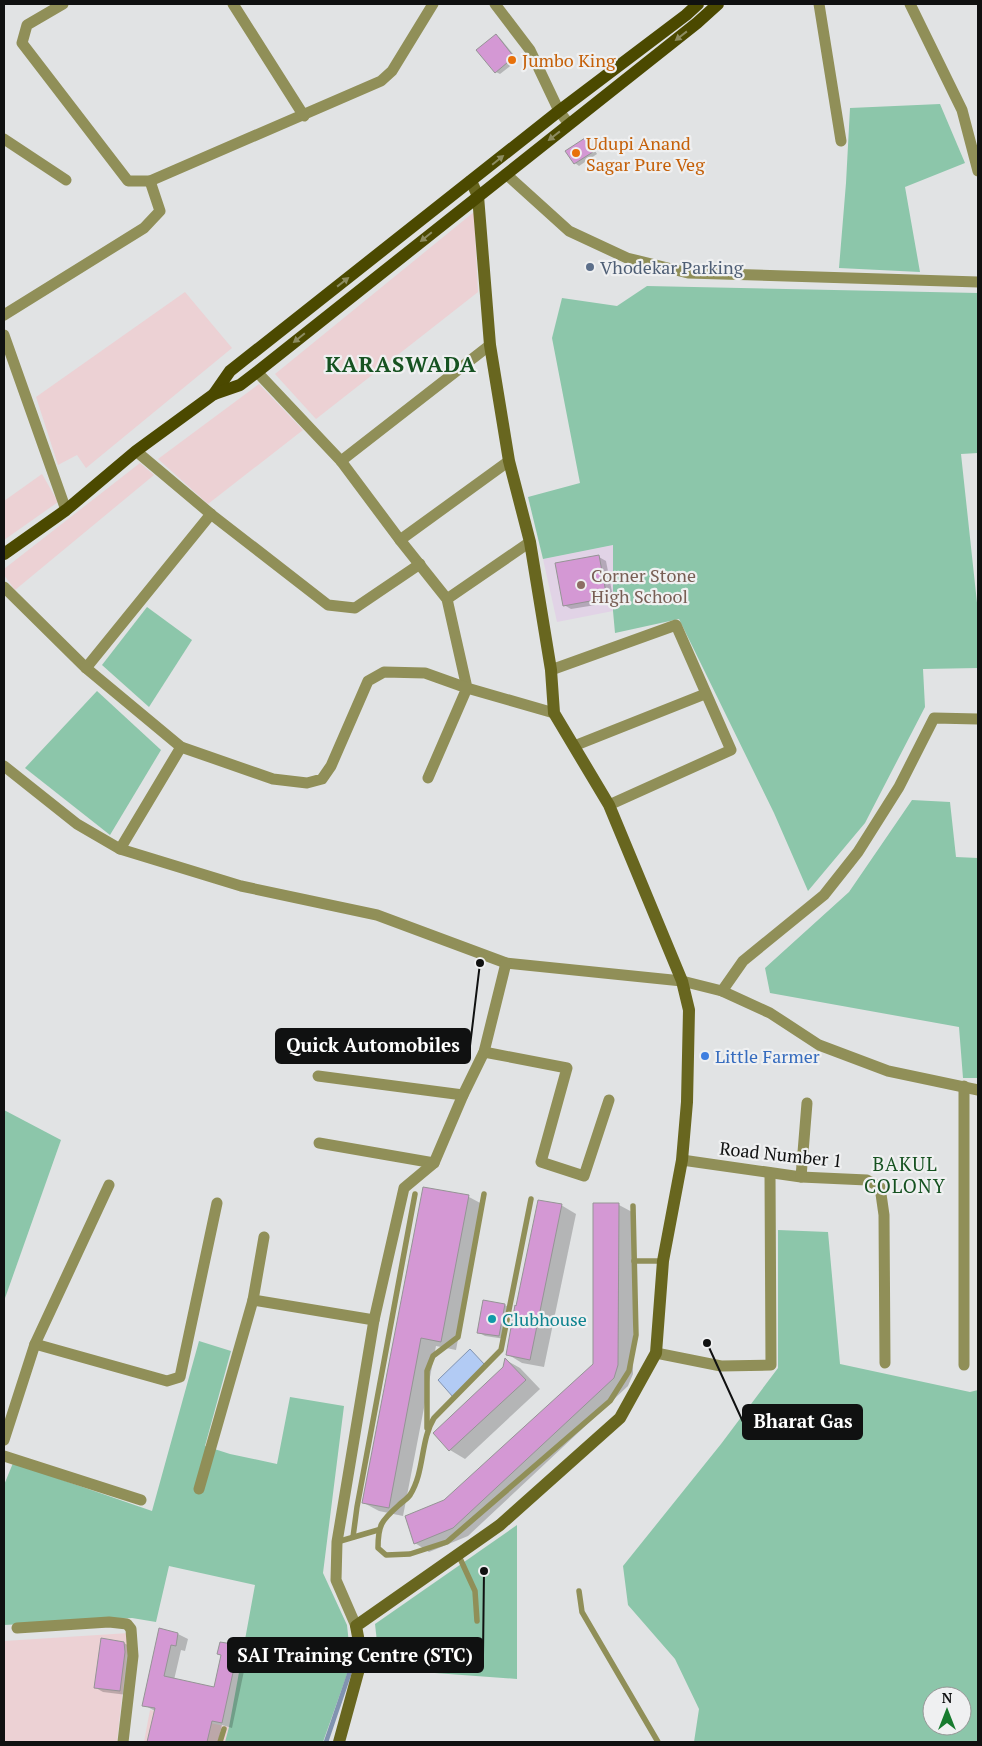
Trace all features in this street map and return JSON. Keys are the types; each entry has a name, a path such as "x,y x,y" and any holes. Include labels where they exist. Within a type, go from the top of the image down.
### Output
{"main road":[{"path":"214,394 230,371 559,111 698,4"},
{"path":"4,554 66,510 136,451 214,394 240,385 257,372 697,24 718,4"}],"street":[{"path":"63,4 27,25 22,43 128,182 150,182 381,81 392,71 433,4"},
{"path":"233,4 304,116"},
{"path":"495,4 530,50 559,111 569,124"},
{"path":"819,4 841,141"},
{"path":"910,4 962,110 978,171"},
{"path":"4,139 66,180"},
{"path":"506,174 569,230 627,258 688,273 978,282"},
{"path":"4,315 144,228 160,211 150,182"},
{"path":"356,1626 500,1525 620,1418 656,1353 663,1261 682,1160 687,1102 689,1010 682,981 609,805 554,713 551,670 530,542 509,461 490,345 478,196 471,182"},
{"path":"4,335 66,510"},
{"path":"341,461 490,345"},
{"path":"257,372 341,461 447,599 467,688 428,778"},
{"path":"136,451 211,514 328,605 356,608 420,564"},
{"path":"400,540 509,461"},
{"path":"86,668 211,514"},
{"path":"447,599 530,542"},
{"path":"4,587 86,668 181,747 273,779 307,783 322,778 331,766 368,682 384,672 425,673 467,688 554,713"},
{"path":"551,670 676,625 731,750 609,805"},
{"path":"574,746 705,694"},
{"path":"722,991 743,961 824,895 858,852 900,787 934,718 978,719"},
{"path":"120,849 181,747"},
{"path":"4,766 77,824 120,849 241,886 377,916 506,962 682,981 722,991 770,1014 819,1045 888,1071 978,1090"},
{"path":"340,1742 362,1658 356,1626 336,1580 337,1542 374,1320 404,1188 434,1163 463,1094 484,1052 506,962"},
{"path":"484,1052 567,1068 541,1162 584,1176 610,1100"},
{"path":"318,1076 463,1094"},
{"path":"964,1086 964,1364"},
{"path":"801,1177 807,1103"},
{"path":"320,1143 434,1163"},
{"name":"Road Number 1","path":"682,1160 801,1177 867,1180 880,1187 884,1215 886,1362"},
{"path":"656,1353 721,1366 770,1365 770,1173"},
{"path":"4,1440 34,1344 109,1185"},
{"path":"34,1344 167,1381 180,1377 218,1203"},
{"path":"199,1489 253,1300 264,1237"},
{"path":"253,1300 374,1320"},
{"path":"4,1456 141,1500"},
{"path":"17,1628 109,1622 127,1624 131,1629 133,1656 123,1742"}],"lane":[{"path":"353,1537 415,1194"},
{"path":"484,1194 458,1337 433,1356 426,1371 427,1429 421,1467 410,1495 388,1514 378,1530 378,1548 386,1555 410,1554 447,1542 610,1400 629,1371 636,1335 632,1206"},
{"path":"427,1429 434,1418 501,1350 531,1199"},
{"path":"634,1261 663,1261"},
{"path":"337,1542 378,1530"},
{"path":"458,1554 475,1591 477,1621"},
{"path":"579,1591 582,1612 658,1742"},
{"path":"220,1742 224,1728"}],"shaded area":[{"path":"474,212 478,292 316,419 275,374"},
{"path":"185,292 232,348 86,468 77,455 58,465 36,397"},
{"path":"259,384 303,430 208,504 158,459"},
{"path":"140,463 154,475 15,590 4,575 4,569"},
{"path":"42,474 58,502 4,540 4,501"},
{"name":"Corner Stone High School","path":"613,545 613,611 557,622 543,559"},
{"path":"129,1633 117,1742 4,1742 4,1641"},
{"path":"150,1710 229,1727 225,1742 144,1742"}],"green space":[{"path":"940,104 965,163 905,187 920,272 839,268 850,108"},
{"path":"647,286 978,293 978,453 961,454 978,612 978,668 923,669 925,707 865,823 808,891 774,813 679,619 615,633 613,545 543,559 528,497 580,483 552,338 562,298 617,306"},
{"path":"147,607 192,640 149,707 102,665"},
{"path":"97,691 161,750 110,835 25,768"},
{"path":"912,800 950,802 956,857 978,858 978,1078 963,1078 959,1027 770,993 765,968 849,892"},
{"path":"4,1110 61,1140 4,1301"},
{"path":"778,1230 828,1232 840,1364 970,1392 978,1390 978,1742 694,1742 699,1709 675,1659 628,1605 623,1566 721,1444 778,1368"},
{"path":"199,1341 231,1351 205,1446 230,1454 277,1464 290,1397 344,1406 323,1573 347,1625 351,1663 323,1742 225,1742 255,1585 169,1566 156,1622 132,1618 4,1625 4,1485 13,1463 152,1511"},
{"path":"517,1525 517,1679 380,1669 375,1624"}],"water":[{"path":"470,1349 485,1365 453,1397 438,1380"}],"building":[{"path":"496,34 514,57 495,73 476,50"},
{"path":"585,138 593,152 574,164 565,151"},
{"path":"599,555 607,598 563,606 555,563"},
{"path":"423,1187 469,1195 441,1342 421,1338 389,1508 362,1503"},
{"path":"538,1200 562,1204 530,1360 506,1355"},
{"path":"593,1203 619,1203 618,1365 614,1378 453,1528 414,1544 405,1516 444,1500 593,1364"},
{"name":"Clubhouse","path":"483,1300 505,1304 499,1336 477,1333"},
{"path":"505,1358 526,1380 449,1451 433,1433 503,1367"},
{"path":"159,1628 178,1633 176,1646 171,1645 164,1676 214,1687 221,1655 217,1654 220,1642 239,1645 222,1723 212,1721 207,1742 147,1742 155,1708 142,1706"},
{"path":"101,1638 124,1642 125,1652 120,1691 94,1688"}],"waterway":[{"path":"326,1742 355,1657"}],"place":[{"name":"Jumbo King","path":"512,60"},
{"name":"Udupi Anand Sagar Pure Veg","path":"576,153"},
{"name":"Vhodekar Parking","path":"590,267"},
{"name":"Corner Stone High School","path":"581,585"},
{"name":"Quick Automobiles","path":"480,963"},
{"name":"Little Farmer","path":"705,1056"},
{"name":"Clubhouse","path":"492,1319"},
{"name":"Bharat Gas","path":"707,1343"},
{"name":"SAI Training Centre (STC)","path":"484,1571"}],"district":[{"name":"KARASWADA","path":"401,363"},
{"name":"BAKUL COLONY","path":"905,1174"}]}
